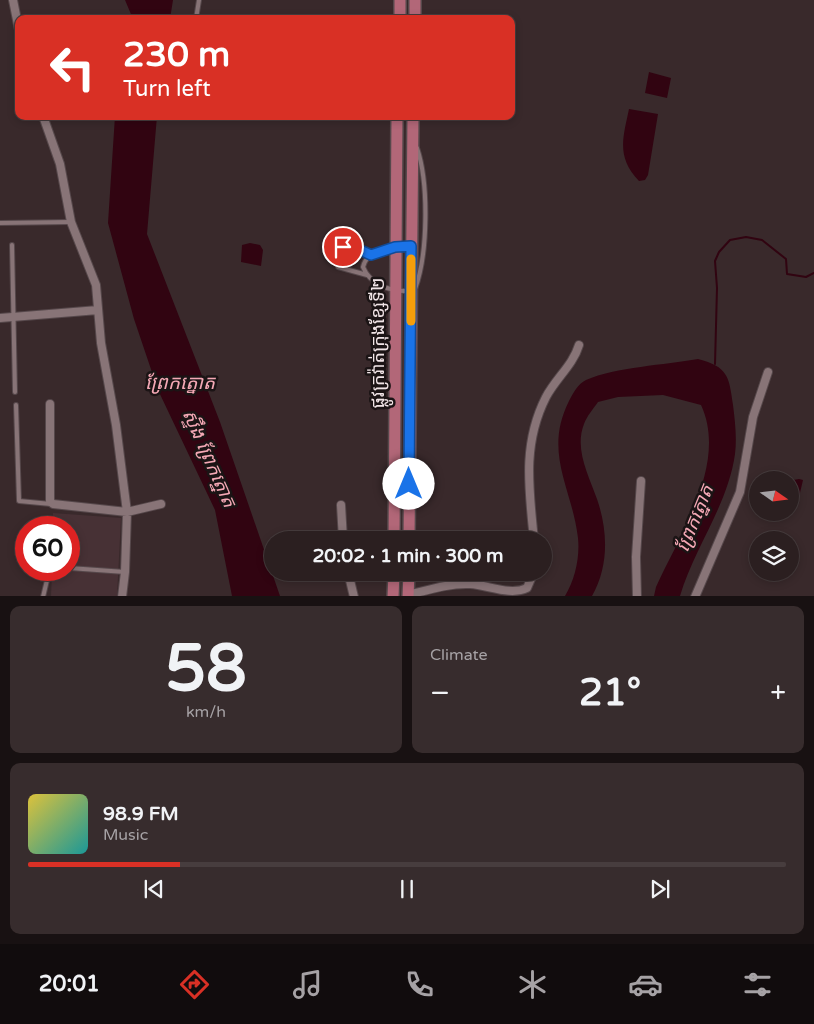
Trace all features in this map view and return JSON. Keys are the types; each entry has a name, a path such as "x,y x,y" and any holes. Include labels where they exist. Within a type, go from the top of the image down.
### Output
{"main road":[{"path":"400,0 400,15"},
{"path":"415,0 415,15"},
{"name":"ផ្លូវក្រវ៉ាត់ក្រុងខ្សែទី២","path":"394,531 397,120"},
{"name":"ផ្លូវក្រវ៉ាត់ក្រុងខ្សែទី២","path":"409,531 413,120"},
{"path":"395,212 412,212"},
{"path":"395,447 409,447"},
{"path":"393,596 394,581"},
{"path":"408,581 408,596"}],"street":[{"path":"13,0 16,15"},
{"path":"44,120 60,164 71,222 93,276 127,512 125,572 122,596"},
{"path":"0,318 98,310"},
{"path":"533,531 529,488 531,436 546,398 555,381 576,357 579,345"},
{"path":"695,596 740,492 753,417 761,398 768,372"},
{"path":"50,404 50,501 53,504 127,512 161,504"},
{"path":"636,596 636,557 641,482"},
{"path":"341,505 342,531"},
{"path":"350,581 354,596"},
{"path":"408,596 434,588 469,584 519,592 527,588 530,581"}],"lane":[{"path":"197,15 199,0"},
{"path":"411,246 395,247 371,255 366,259 363,267 368,276 378,284 411,296 422,270 424,250 424,176 413,135"},
{"path":"0,223 71,222"},
{"path":"12,245 15,392"},
{"path":"368,276 340,268 337,264 340,248 358,249 371,255"},
{"path":"16,405 19,501 53,504"},
{"path":"80,569 125,572"},
{"path":"43,596 47,581"}],"shaded area":[{"path":"53,513 121,518 117,596 51,596 52,581 80,581 80,516 53,516"}],"water":[{"path":"125,0 173,0 171,15 131,15"},
{"path":"649,72 671,78 667,98 645,93"},
{"path":"629,109 658,114 648,175 645,180 639,181 627,164 624,155 623,138"},
{"name":"ព្រែកត្នោត","path":"115,120 157,120 147,234 220,422 264,550 264,581 275,581 280,596 232,596 215,510 158,390 134,319 108,223"},
{"path":"250,243 260,245 263,250 261,266 241,262 242,245"},
{"name":"ព្រែកត្នោត","path":"698,359 716,365 728,380 732,395 736,448 725,491 686,578 680,596 654,596 656,587 698,498 709,450 708,427 701,405 663,395 618,397 598,402 585,421 581,433 582,453 601,511 605,536 604,561 598,585 592,596 565,596 574,576 578,538 562,470 559,454 559,437 562,420 572,395 578,386 586,380 612,372"},
{"path":"799,479 803,480 799,497"}],"waterway":[{"path":"715,364 717,288 715,261 719,252 730,240 746,237 762,240 786,259 787,274 806,277 814,273"}],"slow traffic":[{"path":"411,259 411,321"}],"route":[{"path":"343,247 358,249 371,255 395,247 411,246 409,484"}],"water label":[{"name":"ស្ទឹង ព្រែកត្នោត","path":"210,458"}]}
